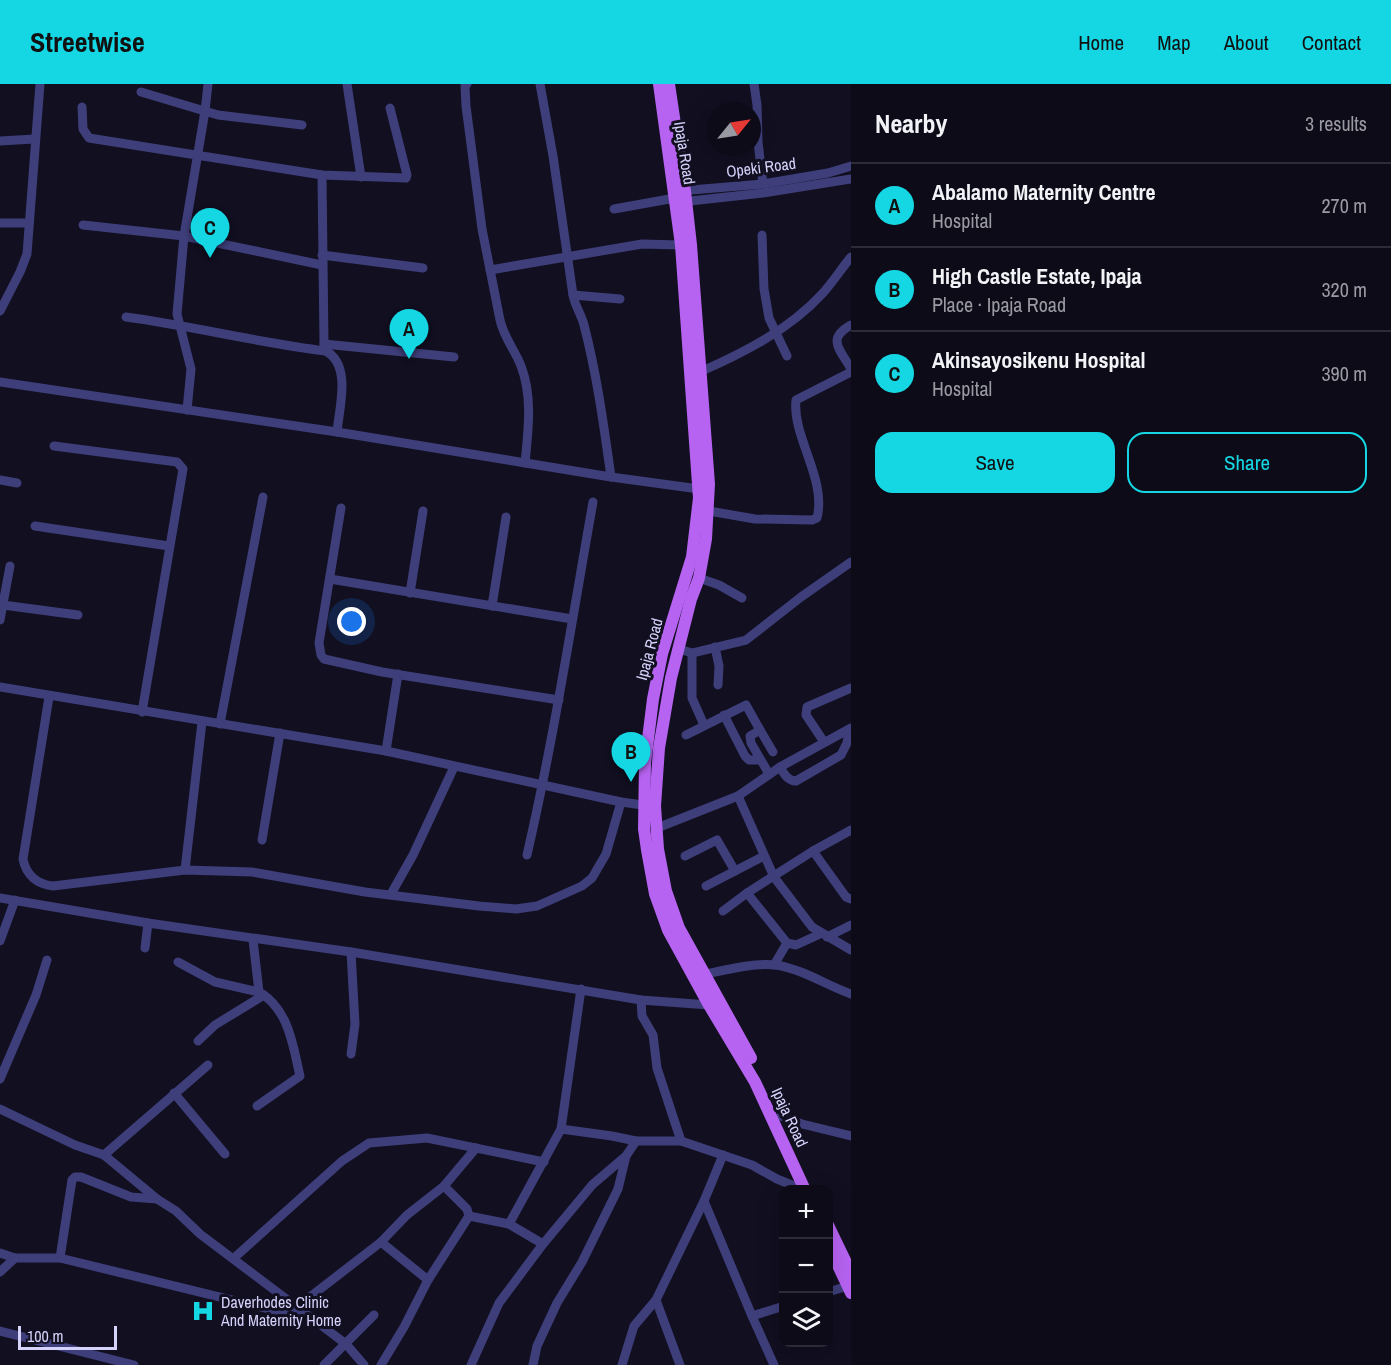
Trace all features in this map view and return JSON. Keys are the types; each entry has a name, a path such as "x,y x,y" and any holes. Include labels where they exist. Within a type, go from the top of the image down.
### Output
{"main road":[{"name":"Ipaja Road","path":"659,84 680,197 681,245 699,489 698,519 692,557 662,654 653,699 646,755 649,806 657,828 662,873 672,911 709,1005 755,1082 802,1185"},
{"name":"Ipaja Road","path":"669,84 680,197 702,371 710,484 709,511 699,578 691,599 668,691 645,840 655,894 668,930 765,1084 811,1185"},
{"path":"833,1235 848,1266 849,1290"},
{"path":"833,1250 848,1266"}],"street":[{"path":"0,309 27,254 40,84"},
{"path":"187,410 191,369 177,315 184,236 208,84"},
{"path":"347,84 361,177"},
{"path":"467,84 465,86 466,106 482,229 502,332 521,365 527,392 528,426 525,463"},
{"path":"540,84 575,307 582,318 586,336 602,416 610,477"},
{"path":"754,84 763,184"},
{"path":"141,92 218,114 302,125"},
{"path":"82,107 83,129 90,138 322,175 406,178 390,108"},
{"path":"0,141 34,139"},
{"path":"847,168 851,180"},
{"name":"Opeki Road","path":"680,197 847,168"},
{"path":"322,175 325,348 334,356 342,375 337,432"},
{"name":"Opeki Road","path":"680,197 764,193 851,180"},
{"path":"614,209 680,197"},
{"path":"0,223 29,223"},
{"path":"83,225 184,236 322,260 423,268"},
{"path":"762,235 764,289 769,318 787,356"},
{"path":"490,270 642,244 681,245"},
{"path":"702,371 747,350 800,315 822,293 851,257"},
{"path":"573,295 620,299"},
{"path":"126,317 178,324 187,328 235,335 283,346 454,357"},
{"path":"709,511 755,519 812,520 817,518 819,510 816,485 797,417 796,400 851,370 837,342 837,335 851,325"},
{"path":"0,382 699,489"},
{"path":"54,446 177,462 181,465 182,475 142,712"},
{"path":"0,480 17,483"},
{"path":"220,724 263,497"},
{"path":"527,855 559,700 593,502"},
{"path":"341,508 319,643 322,657 334,662 398,674 559,700"},
{"path":"410,593 423,511"},
{"path":"492,606 506,517"},
{"path":"35,526 169,546"},
{"path":"679,649 692,653 746,640 851,562"},
{"path":"0,620 10,566"},
{"path":"699,578 719,585 742,598"},
{"path":"330,579 572,619"},
{"path":"3,605 78,615"},
{"path":"715,647 719,666 718,685"},
{"path":"692,653 693,698 704,725"},
{"path":"386,751 398,674"},
{"path":"0,687 49,697 386,751 621,802 649,806"},
{"path":"824,742 806,715 807,707 851,687"},
{"path":"49,697 23,859 28,873 44,885 52,886 185,870 252,872 365,892 516,909 537,906 554,900 592,878 606,854 621,802"},
{"path":"686,735 746,705 772,752"},
{"path":"724,715 745,756 749,760 760,760"},
{"path":"185,870 202,722"},
{"path":"657,828 738,796 780,767 850,729"},
{"path":"780,767 786,777 796,782 841,755 850,729"},
{"path":"759,730 750,736 750,740 769,774"},
{"path":"262,840 280,733"},
{"path":"391,894 413,855 454,767"},
{"path":"738,796 774,877 812,927 851,950"},
{"path":"723,911 813,851 851,830"},
{"path":"686,856 717,840 735,871"},
{"path":"813,851 846,897 851,898"},
{"path":"706,886 765,856"},
{"path":"747,893 787,943 796,945 851,924"},
{"path":"0,898 148,923 198,929 253,940 351,952 641,1000 709,1005"},
{"path":"0,941 15,900"},
{"path":"145,948 148,923"},
{"path":"253,940 262,994"},
{"path":"774,965 787,943"},
{"path":"351,952 355,1024 351,1054"},
{"path":"0,1079 36,995 47,960"},
{"path":"178,962 215,982 262,994 279,1011 286,1023 300,1076 258,1106"},
{"path":"699,976 761,965 774,965 790,968 851,994"},
{"path":"509,1224 561,1129 581,989"},
{"path":"198,1041 215,1025 262,994"},
{"path":"641,1000 642,1016 653,1035 657,1068 681,1141"},
{"path":"104,1155 208,1065"},
{"path":"174,1093 225,1154"},
{"path":"0,1108 75,1145 104,1155 157,1199 176,1211 200,1234 346,1344 364,1365"},
{"path":"781,1116 802,1124 851,1136"},
{"path":"561,1129 636,1141 681,1141 752,1165 792,1185"},
{"path":"234,1258 342,1161 369,1143 421,1137 544,1162"},
{"path":"471,1365 499,1303 543,1244 592,1185 626,1156 636,1141"},
{"path":"297,1307 381,1242 407,1215 444,1186 476,1148"},
{"path":"622,1365 634,1326 656,1300 704,1201 723,1155"},
{"path":"533,1365 537,1346 557,1303 582,1262 618,1189 626,1156"},
{"path":"60,1258 72,1180 75,1177 81,1177 130,1197 157,1199"},
{"path":"381,1365 428,1280 469,1216 467,1209 444,1186"},
{"path":"704,1201 774,1365"},
{"path":"469,1216 509,1224 543,1244"},
{"path":"381,1242 428,1280"},
{"path":"0,1253 15,1258 60,1258 277,1311 307,1314"},
{"path":"0,1272 15,1258"},
{"path":"833,1292 849,1290"},
{"path":"656,1300 680,1365"},
{"path":"752,1316 779,1307"},
{"path":"324,1365 374,1315"},
{"path":"0,1331 134,1365"}],"place":[{"name":"Akinsayosikenu Hospital","path":"210,258"},
{"name":"Abalamo Maternity Centre","path":"409,359"},
{"name":"High Castle Estate, Ipaja","path":"631,782"},
{"name":"Daverhodes Clinic And Maternity Home","path":"203,1311"}]}
